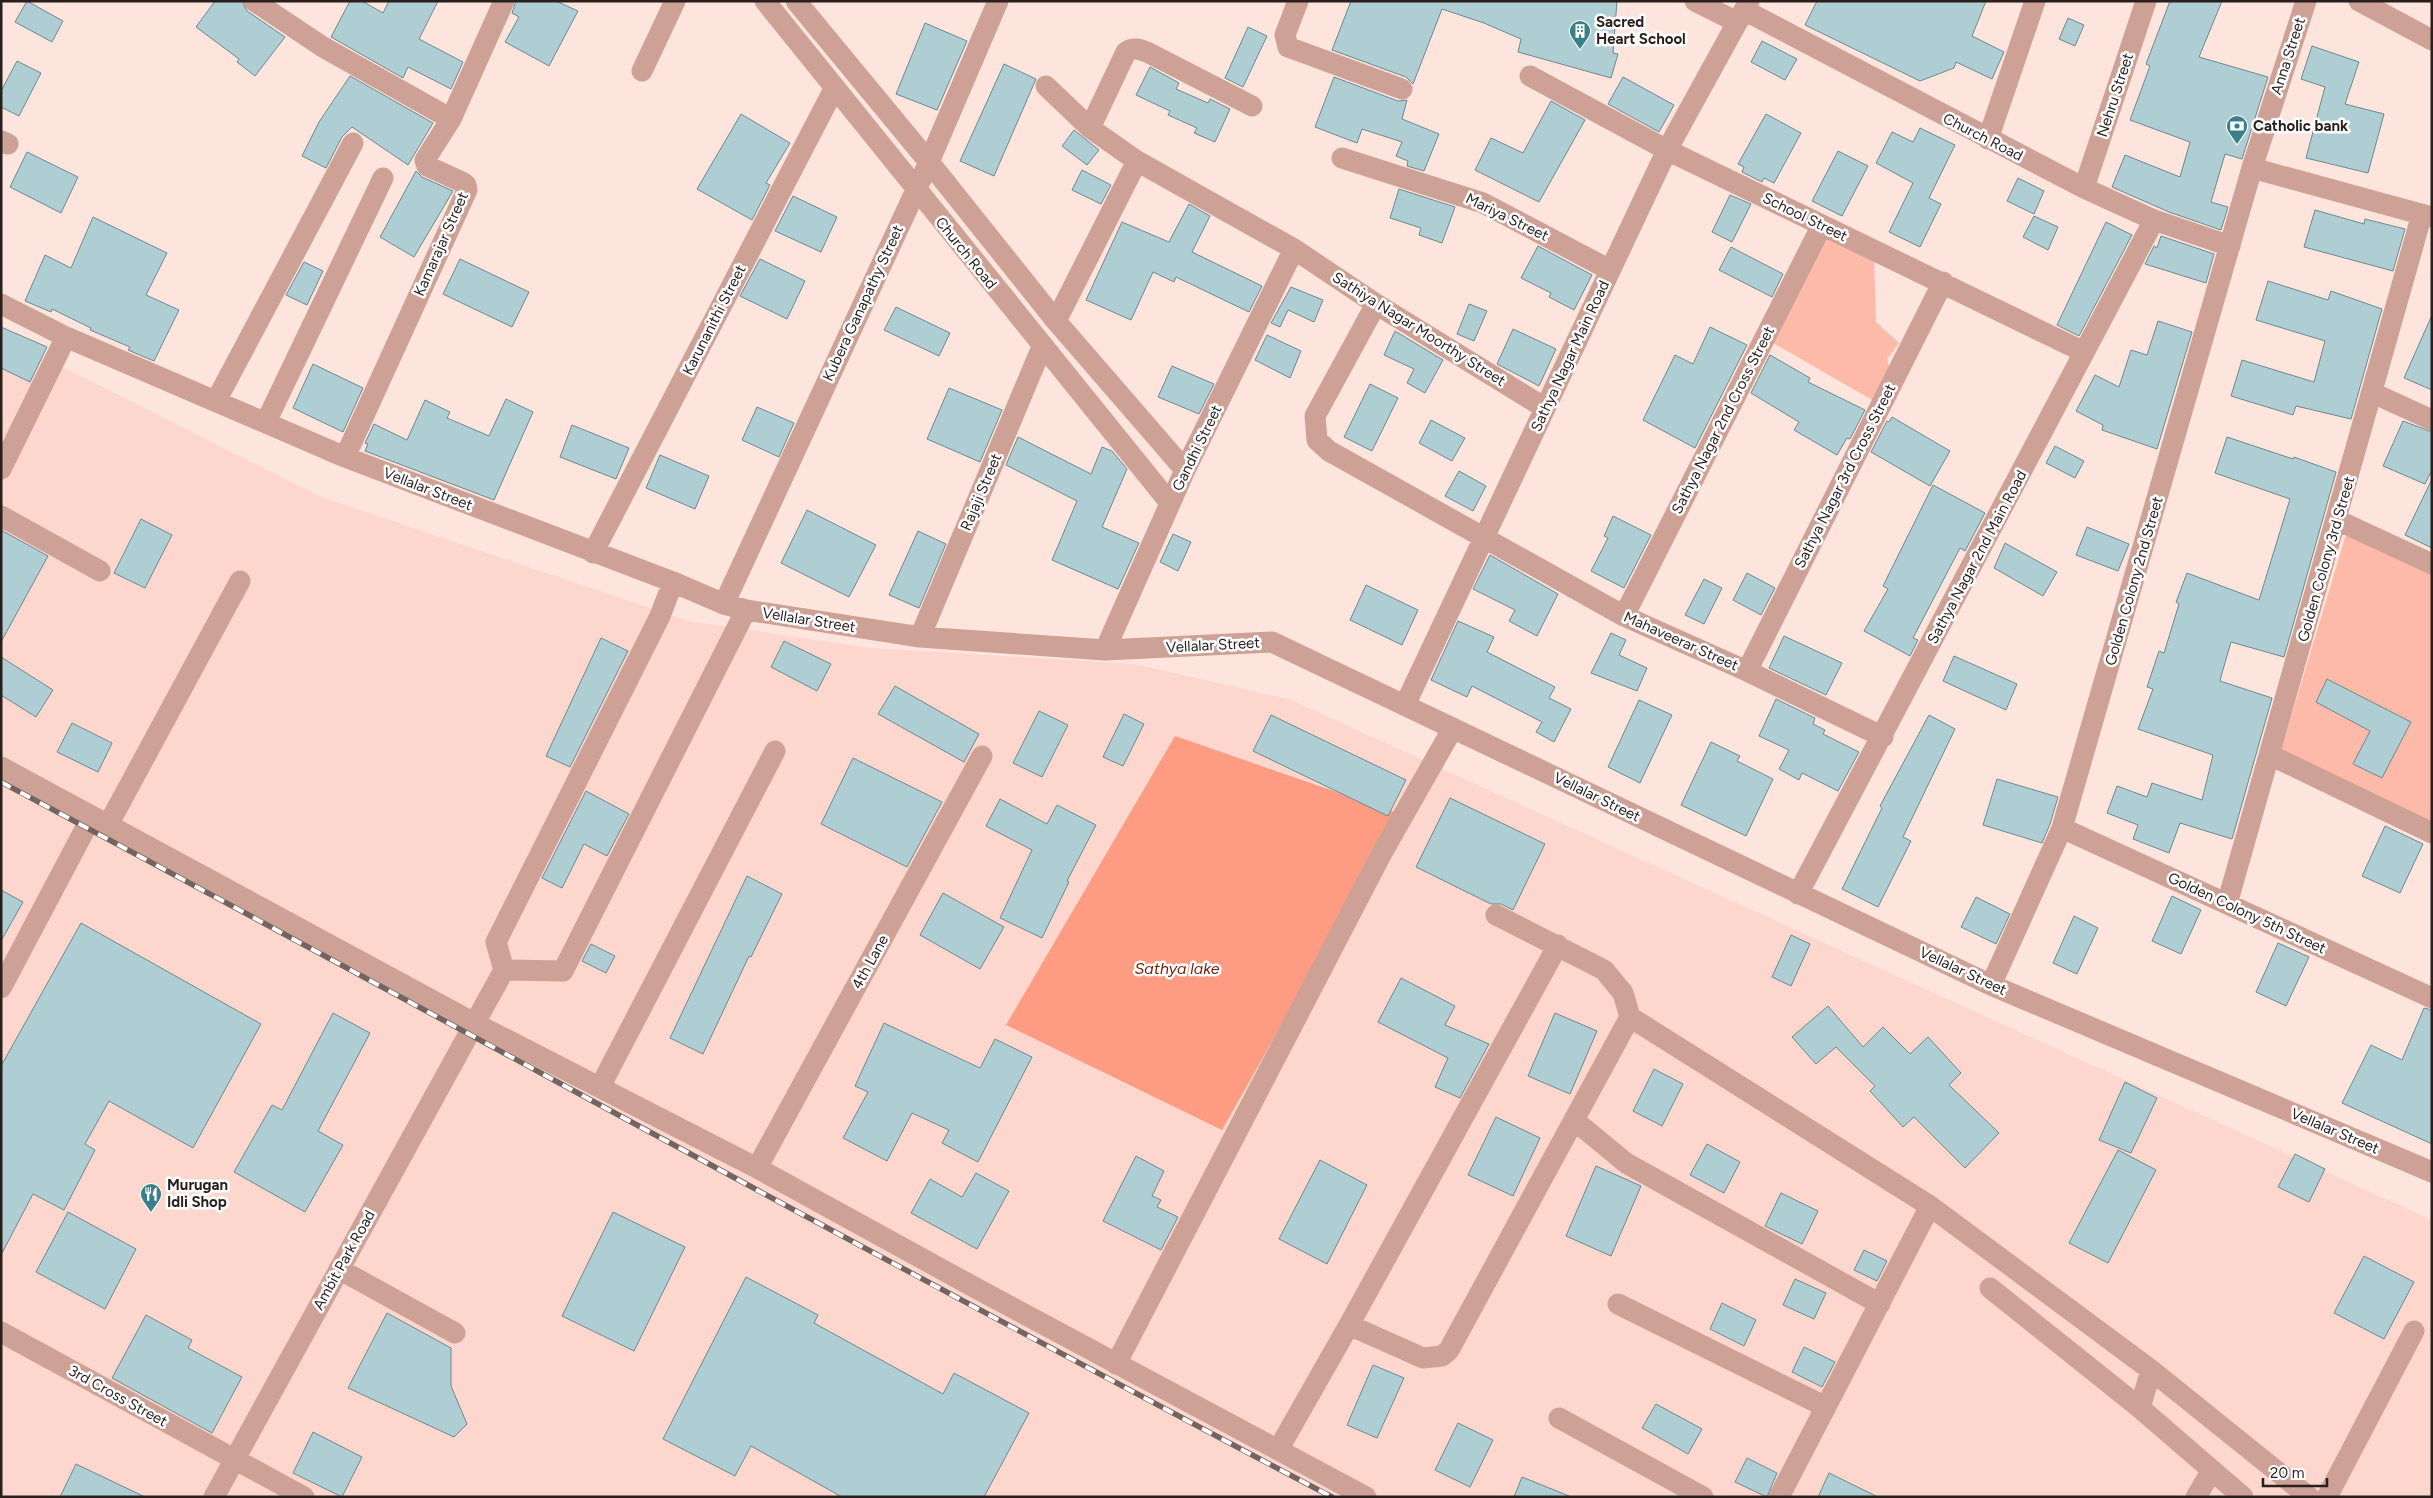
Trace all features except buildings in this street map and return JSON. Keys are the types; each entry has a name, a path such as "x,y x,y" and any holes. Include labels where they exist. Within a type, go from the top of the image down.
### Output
{"street":[{"path":"254,1 323,47 451,118"},
{"name":"Kamarajar Street","path":"345,457 467,190 465,184 429,168 425,163 451,118 504,1"},
{"path":"642,71 675,1"},
{"name":"Church Road","path":"765,1 1042,347 1170,503"},
{"name":"Church Road","path":"796,1 929,162 1056,321 1185,470"},
{"name":"Kubera Ganapathy Street","path":"724,604 929,162 998,1"},
{"path":"1298,1 1285,35 1288,47 1402,89"},
{"name":"Church Road","path":"1696,1 1743,11 1988,140 2084,188 2154,220 2230,246"},
{"path":"1988,140 2035,1"},
{"name":"Nehru Street","path":"2084,188 2146,1"},
{"name":"Anna Street","path":"2252,168 2306,1"},
{"path":"2358,1 2432,40"},
{"name":"Sathya Nagar Main Road","path":"1405,705 1667,150 1743,11"},
{"path":"1090,128 1126,52 1137,48 1252,106"},
{"name":"School Street","path":"1530,76 1667,150 2084,352"},
{"name":"Sathiya Nagar Moorthy Street","path":"1046,86 1090,128 1137,161 1294,249 1376,304 1545,408"},
{"name":"Karunanithi Street","path":"593,553 835,87"},
{"path":"216,401 353,143"},
{"name":"Mariya Street","path":"1342,158 1483,202 1610,270"},
{"path":"1056,321 1137,161"},
{"path":"2252,168 2427,216"},
{"name":"Golden Colony 2nd Street","path":"1992,984 2062,828 2252,168"},
{"path":"266,422 383,178"},
{"name":"Golden Colony 3rd Street","path":"2227,904 2373,393 2427,216"},
{"name":"Sathya Nagar 2nd Main Road","path":"1798,894 2154,220"},
{"name":"Sathya Nagar 2nd Cross Street","path":"1624,616 1822,225"},
{"name":"Gandhi Street","path":"1105,650 1185,470 1294,249"},
{"name":"Sathya Nagar 3rd Cross Street","path":"1747,671 1942,282"},
{"name":"Vellalar Street","path":"1,304 66,337 345,457 673,582 724,604 746,610 920,637 1105,650 1272,642 1798,894 1992,984 2432,1172"},
{"name":"Mahaveerar Street","path":"1376,304 1315,416 1317,440 1329,451 1624,616 1747,671 1883,736"},
{"path":"1,469 66,337"},
{"name":"Rajaji Street","path":"920,637 1042,347"},
{"path":"2373,393 2432,420"},
{"path":"1,516 100,571"},
{"path":"2337,520 2432,564"},
{"path":"1,988 240,581"},
{"path":"673,582 660,616 496,942 504,970 563,971 746,610"},
{"path":"1116,1364 1383,850 1453,728"},
{"path":"600,1087 775,752"},
{"path":"2270,755 2432,833"},
{"name":"4th Lane","path":"757,1168 982,756"},
{"path":"1,767 474,1023 757,1168 1116,1364 1366,1497"},
{"name":"Golden Colony 5th Street","path":"2062,828 2432,998"},
{"path":"1496,915 1558,944 1604,970 1623,993 1630,1017 1930,1206 2151,1370 2309,1497"},
{"path":"1278,1450 1558,944"},
{"name":"Ambit Park Road","path":"214,1497 504,970"},
{"path":"1349,1324 1423,1358 1442,1356 1449,1350 1630,1017"},
{"path":"1574,1120 1626,1163 1880,1304"},
{"path":"1779,1497 1930,1206"},
{"path":"339,1270 455,1333"},
{"path":"1990,1288 2140,1408 2243,1497"},
{"path":"1618,1304 1826,1407"},
{"path":"2328,1497 2414,1331"},
{"name":"3rd Cross Street","path":"1,1332 304,1497"},
{"path":"2140,1408 2151,1370"},
{"path":"1559,1418 1703,1497"},
{"path":"2196,1497 2212,1470"}],"shaded area":[{"path":"1828,236 1874,258 1876,322 1899,343 1887,359 1890,370 1874,401 1773,343"},
{"path":"1,336 319,496 688,621 870,648 1135,664 1291,700 2432,1220 2432,1497 1,1497"},
{"path":"2347,531 2432,570 2432,841 2280,754"}],"water":[{"name":"Sathya lake","path":"1175,736 1400,814 1222,1130 1006,1025"}],"railway":[{"path":"1,782 998,1320 1332,1497"}],"place":[{"name":"Sacred Heart School","path":"1580,50"},
{"name":"Catholic bank","path":"2237,145"},
{"name":"Murugan Idli Shop","path":"151,1213"}]}
